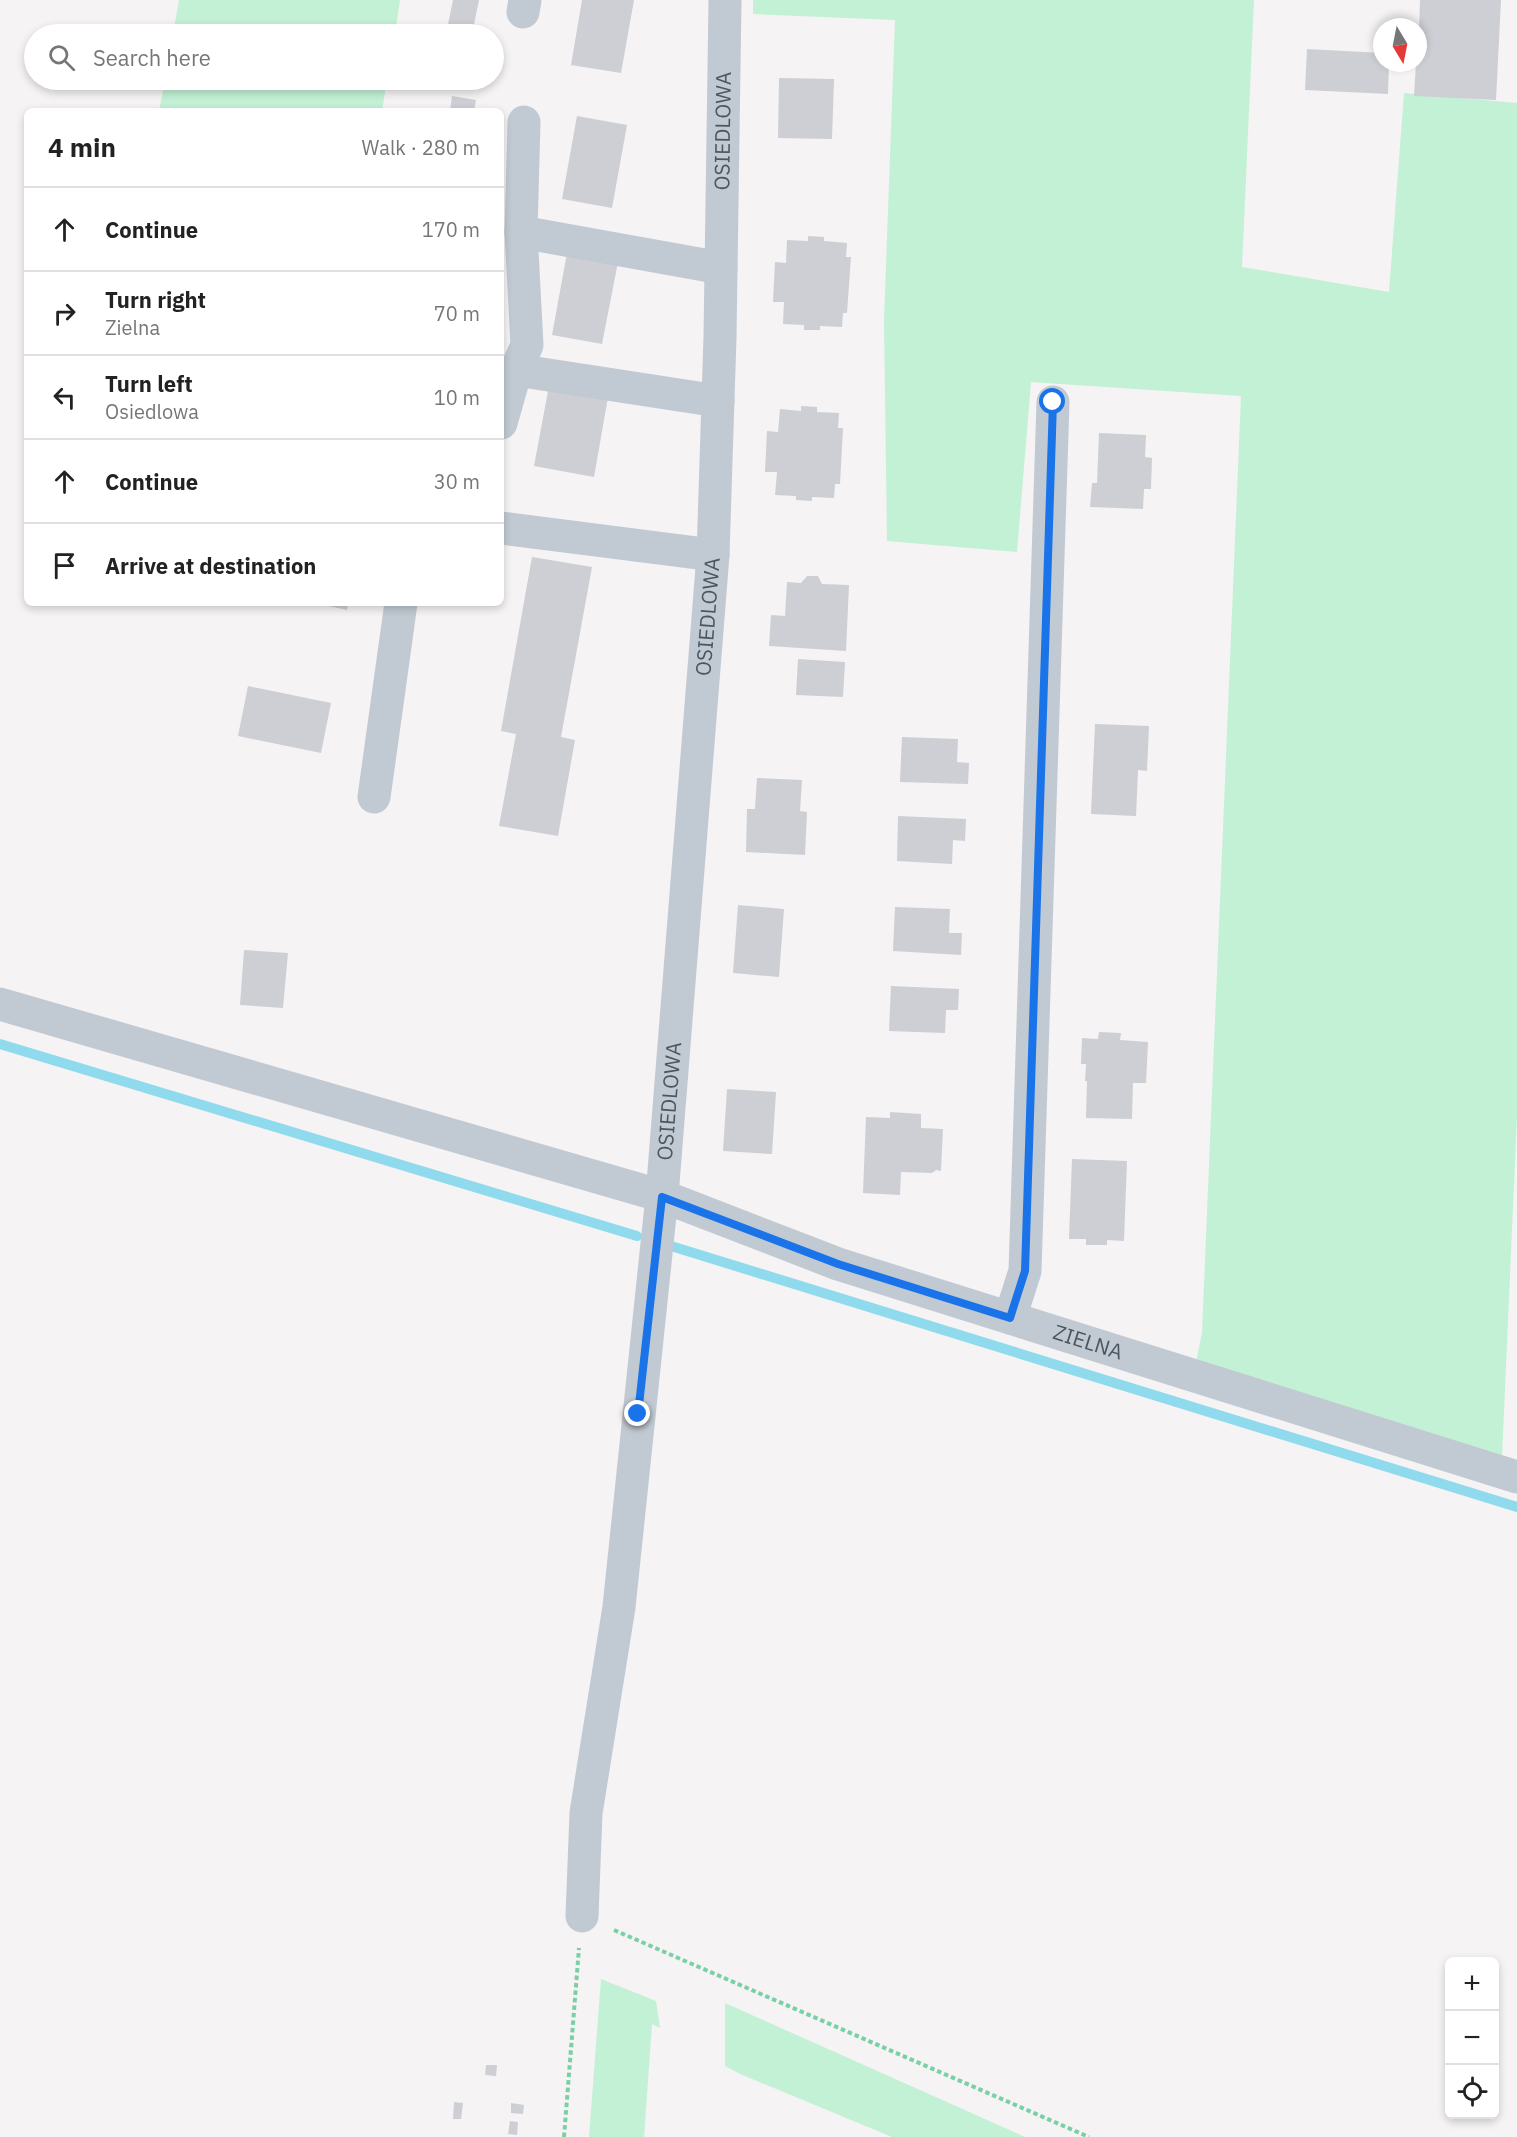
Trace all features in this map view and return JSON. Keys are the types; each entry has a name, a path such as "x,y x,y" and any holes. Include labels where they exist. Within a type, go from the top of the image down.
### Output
{"street":[{"name":"OSIEDLOWA","path":"582,1916 585,1813 619,1607 662,1197 713,555 721,268 724,0"},
{"path":"504,412 516,370 527,345 521,232 524,122"},
{"path":"521,232 721,268"},
{"path":"516,370 718,401"},
{"path":"1010,1318 1025,1271 1053,402"},
{"path":"504,528 713,555"},
{"path":"374,797 401,606"},
{"name":"ZIELNA","path":"0,1004 662,1197 838,1264 1517,1477"}],"path":[{"path":"564,2137 582,1916 1089,2137"}],"green space":[{"path":"179,0 400,0 396,24 175,24"},
{"path":"753,0 1254,0 1242,267 1389,292 1404,93 1517,103 1517,1116 1502,1457 1196,1362 1202,1333 1241,396 1031,382 1017,552 887,541 884,320 895,20 753,14"},
{"path":"163,90 385,90 382,108 160,108"},
{"path":"601,1979 656,2001 660,2028 652,2024 644,2137 589,2137"},
{"path":"725,2003 1025,2137 892,2137 740,2074 725,2066"}],"building":[{"path":"453,0 479,0 474,24 448,24"},
{"path":"582,0 634,0 621,73 571,65"},
{"path":"1420,0 1501,0 1496,100 1414,96 1415,72 1427,72 1427,18 1419,18"},
{"path":"1307,49 1373,53 1373,72 1389,72 1388,94 1305,90"},
{"path":"779,78 834,79 832,139 778,138"},
{"path":"452,96 476,100 475,108 450,108"},
{"path":"577,116 627,125 612,208 562,199"},
{"path":"808,236 824,237 824,241 847,243 846,257 851,257 847,313 843,313 842,327 820,326 820,330 804,330 804,325 783,324 784,302 773,302 775,262 786,263 787,240 808,241"},
{"path":"567,253 618,262 602,344 552,335"},
{"path":"549,386 608,397 594,477 534,466"},
{"path":"801,406 817,407 817,412 839,413 838,428 843,428 840,484 835,484 834,498 812,497 812,501 796,500 796,496 775,495 777,472 765,472 767,431 778,432 780,409 801,411"},
{"path":"1099,433 1146,435 1145,457 1152,458 1151,489 1144,489 1143,509 1090,507 1092,483 1097,483"},
{"path":"532,557 592,567 561,737 575,740 558,836 499,826 516,734 501,731"},
{"path":"807,576 818,576 822,584 849,585 846,651 769,646 771,615 785,616 787,582 801,583"},
{"path":"329,606 348,606 347,610"},
{"path":"798,659 845,662 843,697 796,695"},
{"path":"248,686 331,703 321,753 238,736"},
{"path":"1095,724 1149,726 1147,771 1138,770 1136,816 1091,814"},
{"path":"902,737 958,739 957,762 969,763 968,784 900,782"},
{"path":"757,778 802,780 800,811 807,812 805,855 746,852 747,809 755,809"},
{"path":"898,816 966,819 965,841 953,840 952,864 897,861"},
{"path":"738,905 784,909 779,977 733,973"},
{"path":"895,907 950,909 949,933 962,933 961,955 893,951"},
{"path":"244,950 288,953 283,1008 240,1005"},
{"path":"891,986 959,989 958,1010 946,1010 945,1033 889,1031"},
{"path":"1099,1032 1121,1033 1120,1040 1148,1042 1146,1083 1133,1083 1132,1119 1086,1118 1087,1081 1085,1081 1086,1064 1081,1064 1082,1038 1098,1039"},
{"path":"727,1089 776,1092 772,1154 723,1151"},
{"path":"890,1112 921,1114 921,1128 943,1129 941,1171 901,1172 900,1195 863,1193 866,1117 890,1118"},
{"path":"1072,1159 1127,1161 1124,1241 1107,1240 1107,1245 1086,1245 1086,1239 1069,1239"},
{"path":"486,2065 497,2065 496,2076 485,2075"},
{"path":"454,2102 463,2103 461,2119 453,2119"},
{"path":"511,2103 524,2105 523,2114 511,2113"},
{"path":"510,2121 518,2122 517,2135 508,2134"}],"waterway":[{"path":"0,1044 637,1236"},
{"path":"671,1246 1517,1507"}],"route":[{"path":"638,1414 662,1197 838,1264 1010,1318 1025,1271 1053,402"}]}
